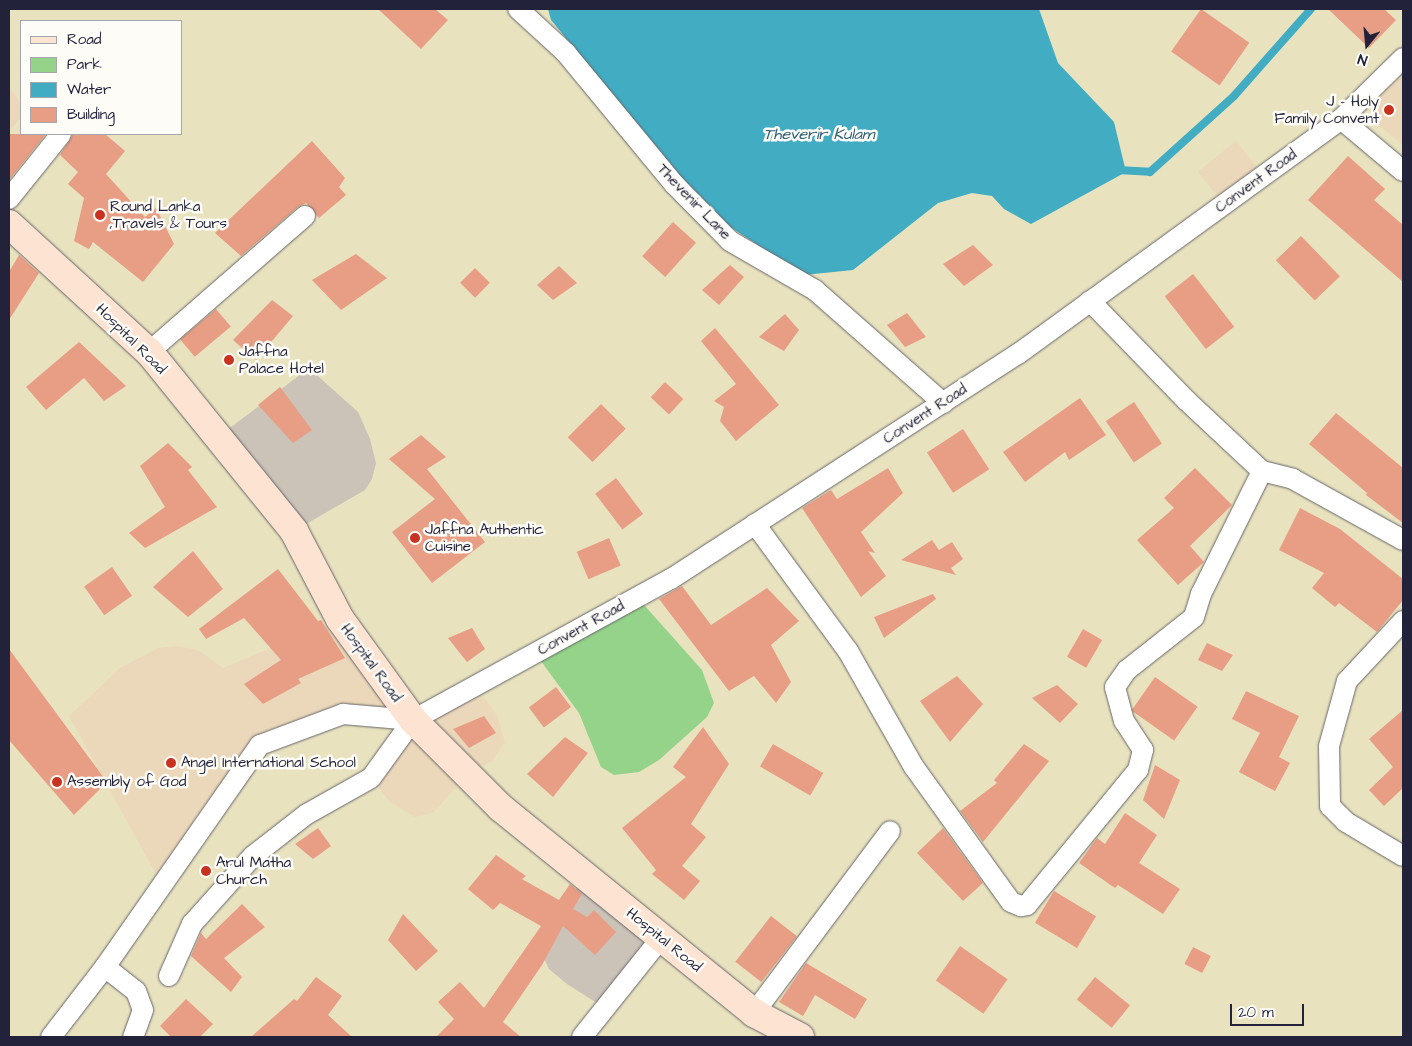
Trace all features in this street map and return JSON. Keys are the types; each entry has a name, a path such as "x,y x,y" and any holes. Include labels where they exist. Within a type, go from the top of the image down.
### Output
{"street":[{"name":"Thevenir Lane","path":"518,9 566,53 674,184 730,241 815,290 943,403"},
{"name":"Convent Road","path":"413,720 671,579 1018,354 1341,119 1403,58"},
{"path":"1341,119 1403,171"},
{"path":"9,199 60,135"},
{"path":"149,352 305,216"},
{"name":"Hospital Road","path":"9,224 149,352 294,531 340,619 413,720 501,808 754,1013 790,1035"},
{"path":"1090,301 1186,400 1262,471 1293,479 1403,540"},
{"path":"755,524 848,651 914,767 1011,902 1021,906 1027,905 1138,770 1143,750 1124,721 1115,687 1127,670 1194,618 1201,594 1262,471"},
{"path":"1403,621 1347,681 1329,746 1330,806 1346,822 1403,856"},
{"path":"51,1037 105,967 260,745 343,714 413,720"},
{"path":"169,976 192,924 253,856 307,814 371,778 413,720"},
{"path":"754,1013 890,831"},
{"path":"582,1037 662,938"},
{"path":"105,967 136,991 143,1010 133,1037"}],"shaded area":[{"name":"J - Holy Family Convent","path":"1403,75 1403,145 1373,120 1378,100"},
{"path":"9,86 19,101 20,118 9,132"},
{"path":"1236,141 1264,175 1226,206 1198,172"},
{"path":"309,368 358,412 370,439 376,463 372,479 365,490 294,531 218,437"},
{"name":"Angel International School","path":"340,619 412,720 343,714 260,745 162,885 69,716 120,668 158,648 177,646 198,650 223,668"},
{"path":"475,686 497,715 505,742 492,761 467,774 433,813 415,817 390,802 371,778 412,720"},
{"path":"587,877 661,938 605,1008 567,984 549,969 540,950 556,911"}],"green space":[{"path":"637,597 702,670 714,703 707,717 659,760 639,772 614,775 601,767 579,713 535,653"}],"water":[{"name":"Theverir Kulam","path":"548,9 1039,9 1058,63 1114,122 1126,172 1031,224 1004,209 992,196 972,193 938,203 853,270 804,275 712,215 551,20"}],"building":[{"path":"378,9 435,9 448,20 421,49"},
{"path":"1201,9 1249,43 1220,85 1171,52"},
{"path":"1328,9 1384,9 1396,20 1369,48"},
{"path":"9,134 45,135 9,180"},
{"path":"72,135 106,135 125,151 106,174 145,217 156,208 174,244 143,282 93,242 89,249 74,241 84,198 68,184 78,172 60,155"},
{"path":"312,141 345,178 339,187 346,195 319,218 306,203 298,207 241,256 215,233"},
{"path":"1348,156 1385,189 1374,200 1403,225 1403,282 1308,200"},
{"path":"673,222 696,243 665,277 642,256"},
{"path":"1301,236 1340,276 1315,301 1276,260"},
{"path":"973,245 993,265 964,286 943,264"},
{"path":"356,254 387,278 341,310 312,280"},
{"path":"19,255 39,273 9,320 9,272"},
{"path":"730,265 744,277 719,305 702,290"},
{"path":"559,266 577,283 553,300 537,285"},
{"path":"475,268 490,283 475,298 460,283"},
{"path":"1193,274 1234,327 1206,349 1165,296"},
{"path":"272,300 293,316 256,360 233,340"},
{"path":"216,309 231,327 195,357 180,339"},
{"path":"907,313 926,337 905,347 887,325"},
{"path":"785,314 799,330 784,351 759,337"},
{"path":"715,328 779,405 736,441 720,421 724,407 714,401 736,384 701,341"},
{"path":"79,342 126,386 104,401 84,378 46,410 26,387"},
{"path":"665,382 683,399 669,414 651,397"},
{"path":"280,387 312,430 293,443 258,405"},
{"path":"1080,398 1106,435 1069,460 1065,452 1025,482 1003,452"},
{"path":"1134,402 1162,443 1134,462 1106,421"},
{"path":"601,404 626,429 593,462 568,437"},
{"path":"1336,413 1403,468 1403,523 1366,495 1367,493 1309,444"},
{"path":"963,429 989,469 953,493 927,452"},
{"path":"421,435 446,457 427,469 485,542 432,583 392,532 435,499 389,459"},
{"path":"168,443 192,467 188,470 217,507 145,548 129,533 165,507 140,466"},
{"path":"888,468 903,493 861,532 875,553 868,551 886,576 861,597 802,508 831,490 837,499"},
{"path":"1195,468 1232,505 1190,546 1204,562 1178,585 1137,540 1174,508 1164,498"},
{"path":"616,478 643,514 622,530 595,494"},
{"path":"1300,508 1340,529 1403,579 1403,600 1377,632 1339,603 1335,607 1312,588 1324,573 1279,550"},
{"path":"609,538 621,566 589,579 577,552"},
{"path":"932,540 939,550 952,542 963,559 951,568 956,575 901,560"},
{"path":"193,551 223,589 188,617 153,587"},
{"path":"112,567 132,596 104,615 84,587"},
{"path":"278,569 318,621 321,620 345,658 298,679 301,683 263,704 244,684 281,660 244,618 206,639 199,629"},
{"path":"682,586 711,625 767,588 799,621 771,645 791,682 776,703 754,676 729,691 659,599"},
{"path":"933,594 936,599 884,638 874,617"},
{"path":"472,628 485,649 467,662 448,638"},
{"path":"1083,629 1102,640 1086,668 1067,657"},
{"path":"1207,643 1233,655 1222,671 1198,660"},
{"path":"9,649 107,782 74,815 9,740"},
{"path":"957,676 983,704 950,742 920,701"},
{"path":"1155,677 1198,707 1174,740 1131,711"},
{"path":"1057,685 1078,704 1060,723 1032,698"},
{"path":"556,687 571,707 544,727 529,707"},
{"path":"1246,691 1299,716 1279,757 1290,763 1275,791 1239,772 1260,733 1232,719"},
{"path":"1403,710 1403,788 1384,806 1369,790 1393,767 1369,739"},
{"path":"484,716 496,733 469,748 453,729"},
{"path":"703,727 729,764 691,824 706,837 682,866 700,881 684,900 652,874 656,870 622,828 686,777 673,767"},
{"path":"565,737 588,753 553,797 527,774"},
{"path":"773,744 823,773 810,796 760,767"},
{"path":"1024,744 1049,761 983,842 960,811 997,783 994,780"},
{"path":"1155,765 1180,780 1164,819 1143,800"},
{"path":"1125,813 1157,835 1139,863 1180,889 1163,914 1118,885 1115,888 1079,863 1097,838 1105,844"},
{"path":"318,828 331,846 313,859 295,844"},
{"path":"943,828 983,883 963,901 917,853"},
{"path":"496,855 526,876 522,879 559,900 570,884 582,894 573,909 587,917 594,910 616,932 595,955 563,926 542,965 503,1022 521,1037 436,1037 454,1019 438,1002 460,982 484,1008 541,926 500,903 493,910 468,889"},
{"path":"1054,891 1096,916 1077,948 1035,923"},
{"path":"242,904 265,927 224,958 242,977 231,992 191,956 201,933 206,939"},
{"path":"403,914 438,951 416,971 388,940"},
{"path":"771,916 797,936 761,982 735,962"},
{"path":"960,946 1008,979 983,1014 936,980"},
{"path":"1193,947 1211,956 1202,973 1184,964"},
{"path":"806,963 867,999 855,1019 815,995 803,1016 779,1002"},
{"path":"316,977 342,996 328,1015 352,1037 251,1037 294,999 297,1001"},
{"path":"1095,977 1130,1005 1112,1028 1077,1000"},
{"path":"186,999 213,1024 200,1037 171,1037 160,1026"}],"waterway":[{"path":"1117,170 1150,172 1234,96 1311,9"}],"place":[{"name":"J - Holy Family Convent","path":"1389,110"},
{"name":"Round Lanka ,Travels & Tours","path":"100,215"},
{"name":"Jaffna Palace Hotel","path":"229,360"},
{"name":"Jaffna Authentic Cuisine","path":"415,538"},
{"name":"Angel International School","path":"171,763"},
{"name":"Assembly of God","path":"57,782"},
{"name":"Arul Matha Church","path":"206,871"}]}
